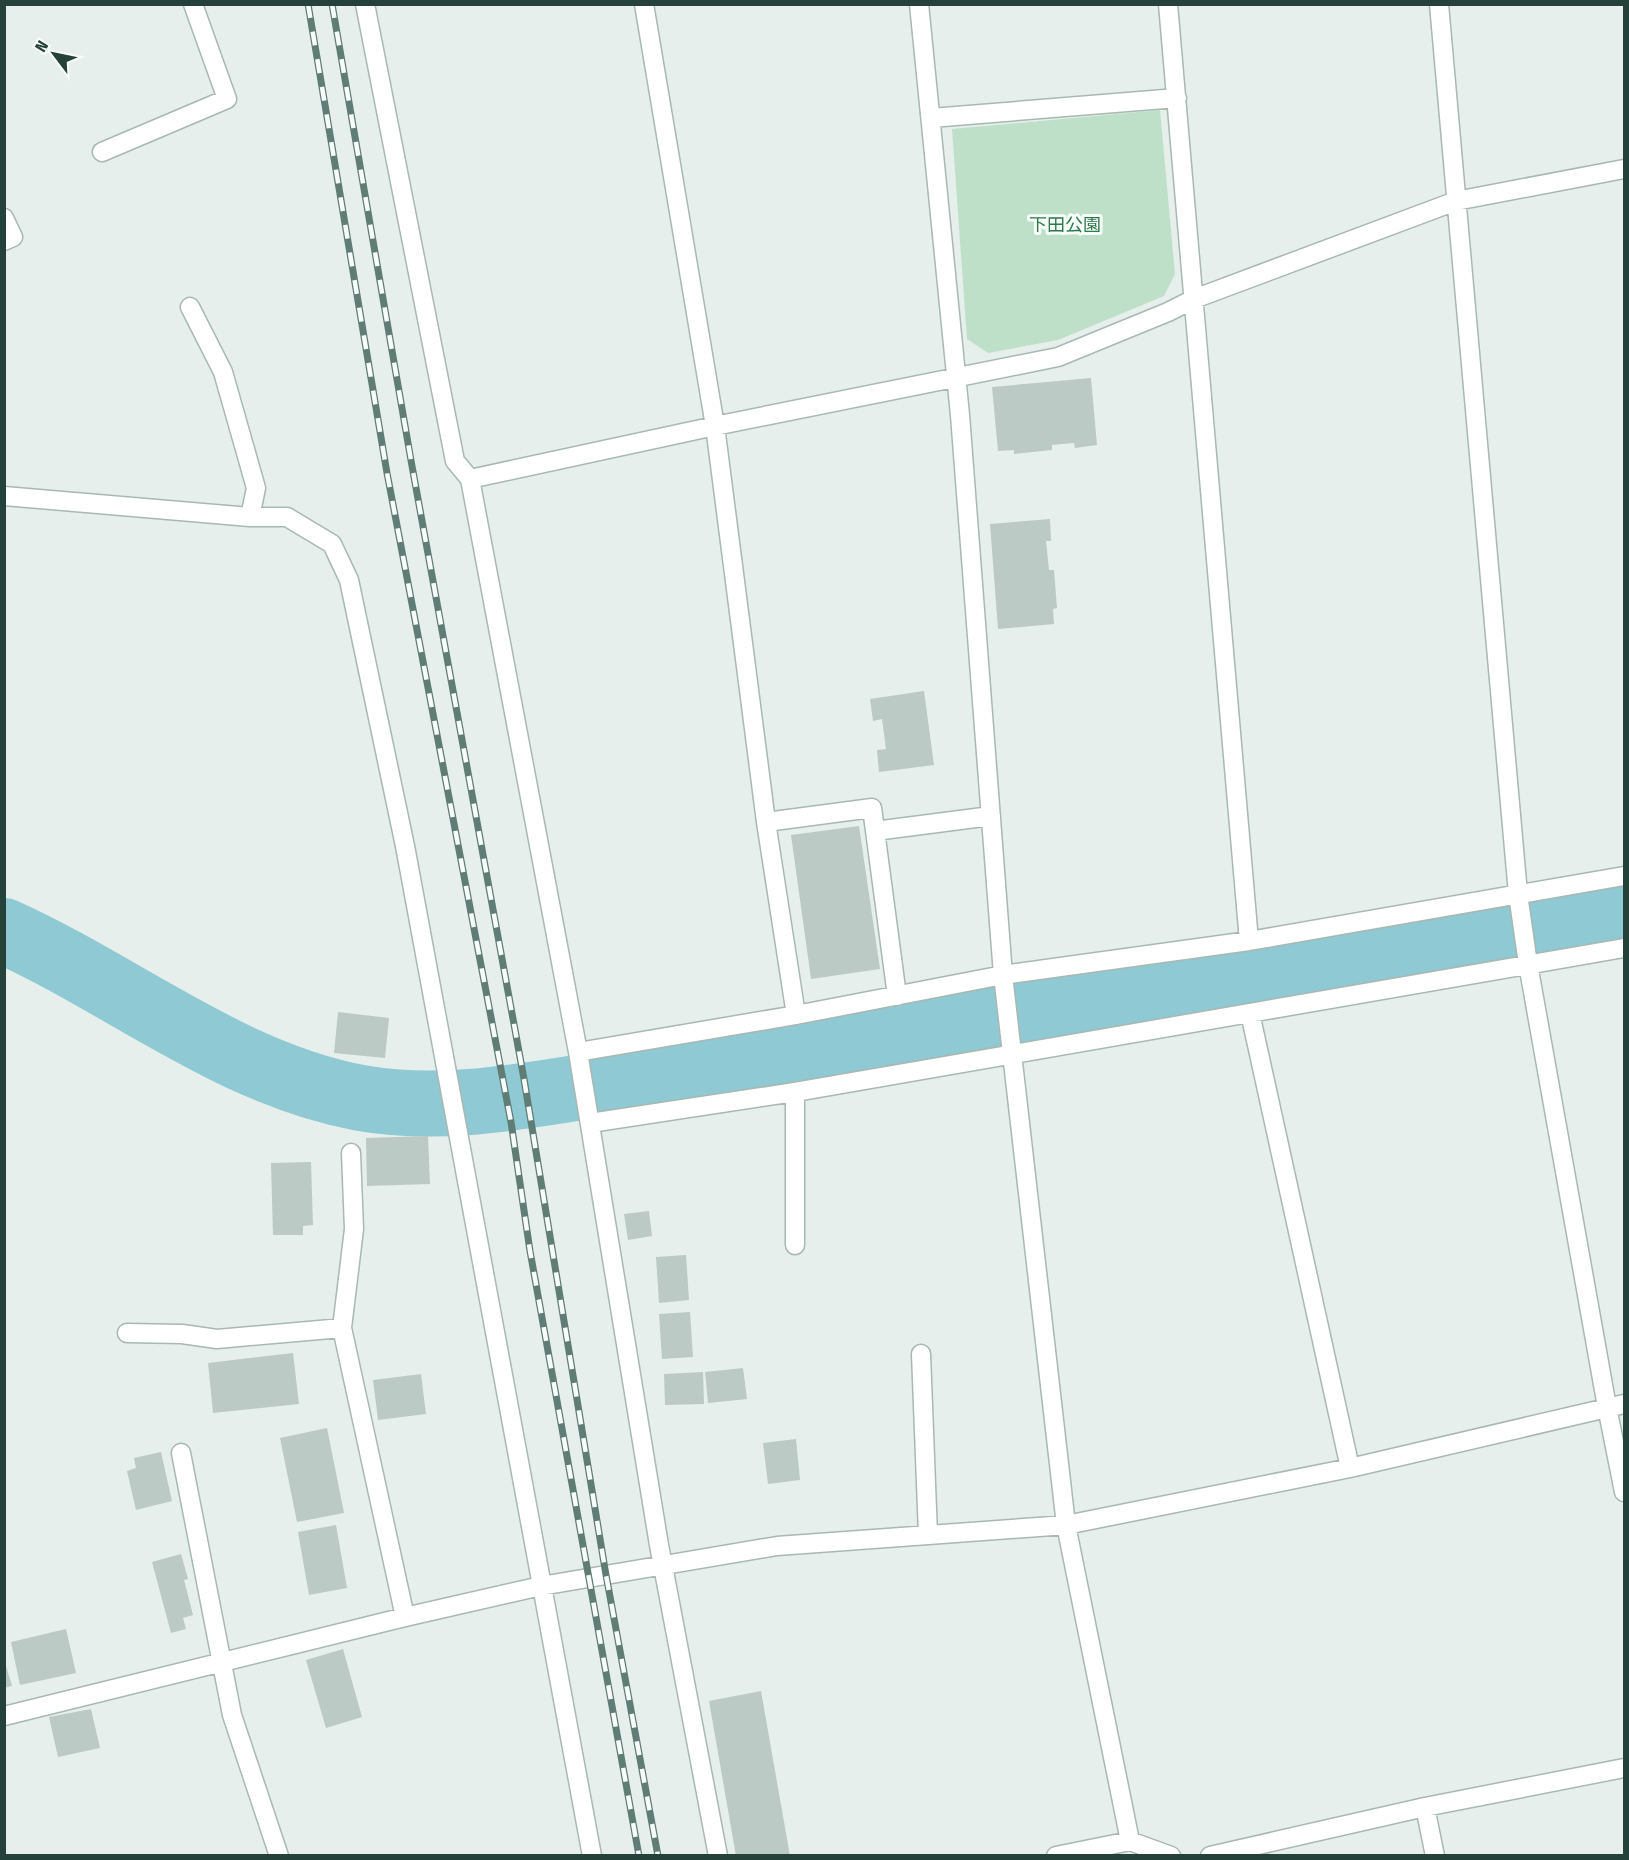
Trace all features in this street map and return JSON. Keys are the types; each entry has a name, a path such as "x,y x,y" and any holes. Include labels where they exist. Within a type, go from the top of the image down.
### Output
{"street":[{"path":"102,152 227,99 193,4"},
{"path":"365,4 455,461 470,479 578,1052 663,1566 718,1856"},
{"path":"644,4 715,426 766,822 796,1015"},
{"path":"919,4 957,377 1003,975 1066,1525 1130,1841"},
{"path":"1168,4 1249,941"},
{"path":"1439,4 1518,894 1528,964 1616,1406 1624,1491"},
{"path":"931,118 1177,98"},
{"path":"470,479 715,426 1058,357 1194,299 1456,201 1624,168"},
{"path":"4,218 13,237 4,241"},
{"path":"190,307 223,372 235,414 256,488 250,517"},
{"path":"4,496 250,517 287,517 332,544 350,580 405,846 592,1856"},
{"path":"766,822 872,808 897,996"},
{"path":"875,831 991,816"},
{"path":"578,1052 796,1015 1003,975 1249,941 1624,876"},
{"path":"590,1123 795,1092 1624,948"},
{"path":"1250,1013 1350,1468"},
{"path":"795,1092 795,1245"},
{"path":"351,1152 354,1228 342,1328 405,1617"},
{"path":"127,1334 182,1334 217,1339 342,1328"},
{"path":"921,1354 928,1535"},
{"path":"4,1716 405,1617 542,1586 777,1546 1066,1525 1350,1468 1616,1406"},
{"path":"180,1453 232,1715 279,1856"},
{"path":"1210,1856 1425,1807 1624,1768"},
{"path":"1425,1807 1435,1856"},
{"path":"1056,1856 1130,1841 1171,1856"}],"green space":[{"name":"下田公園","path":"1160,110 1175,274 1164,296 1058,340 988,353 967,339 952,129"}],"building":[{"path":"1091,378 1097,445 1075,448 1074,443 1052,445 1052,450 1014,454 1014,450 998,451 992,387"},
{"path":"1050,519 1051,541 1046,541 1049,570 1054,570 1057,608 1053,609 1054,624 998,629 990,524"},
{"path":"924,691 934,765 879,772 877,750 886,749 882,719 873,721 870,699"},
{"path":"859,826 880,969 811,979 791,835"},
{"path":"338,1012 389,1018 385,1058 334,1053"},
{"path":"428,1136 430,1184 367,1186 366,1138"},
{"path":"311,1162 313,1225 303,1226 303,1235 273,1235 271,1163"},
{"path":"649,1211 652,1236 628,1240 624,1214"},
{"path":"686,1255 689,1300 659,1303 656,1257"},
{"path":"690,1312 693,1357 662,1359 659,1314"},
{"path":"293,1353 299,1404 213,1413 208,1363"},
{"path":"743,1368 747,1399 708,1403 705,1372"},
{"path":"703,1372 704,1404 665,1405 664,1374"},
{"path":"421,1374 426,1414 378,1420 373,1380"},
{"path":"327,1428 344,1513 297,1522 280,1438"},
{"path":"796,1439 800,1480 768,1484 763,1443"},
{"path":"161,1452 172,1501 136,1510 127,1471 136,1468 134,1458"},
{"path":"336,1525 347,1588 309,1595 298,1532"},
{"path":"181,1554 188,1579 184,1580 193,1615 183,1618 186,1629 171,1633 152,1562"},
{"path":"66,1629 76,1673 20,1685 11,1642"},
{"path":"343,1649 362,1717 326,1728 306,1660"},
{"path":"4,1659 12,1686 4,1688"},
{"path":"761,1691 790,1856 736,1856 709,1701"},
{"path":"91,1709 100,1748 58,1757 49,1717"}],"waterway":[{"path":"4,931 92,976 178,1026 267,1069 313,1086 361,1098 420,1104 479,1101 537,1094 1080,1004 1624,908"}],"railway":[{"path":"308,4 387,473 511,1122 530,1251 639,1856"},
{"path":"332,4 412,466 524,1079 606,1575 658,1856"}]}
